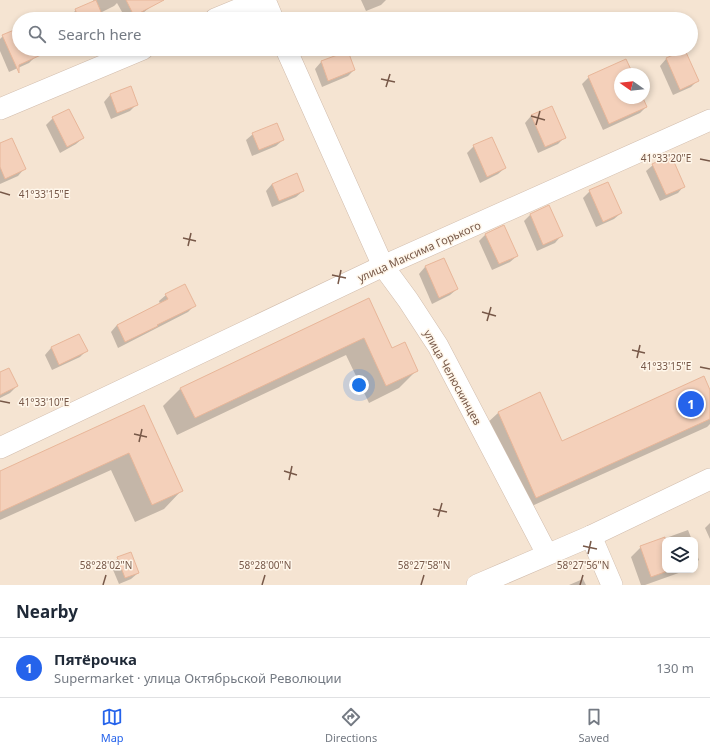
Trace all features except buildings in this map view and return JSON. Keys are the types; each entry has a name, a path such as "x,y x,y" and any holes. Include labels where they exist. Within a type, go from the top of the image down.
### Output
{"street":[{"path":"232,12 261,0"},
{"path":"264,0 270,12"},
{"path":"0,109 126,56"},
{"name":"улица Челюскинцев","path":"289,56 383,266 408,300 438,346 547,554"},
{"name":"улица Максима Горького","path":"0,448 383,266 710,120"},
{"path":"477,585 591,536 710,479"},
{"path":"591,536 612,585"}],"shaded area":[{"path":"0,0 710,0 710,585 0,585"}],"place":[{"name":"Пятёрочка","path":"691,404"}]}
